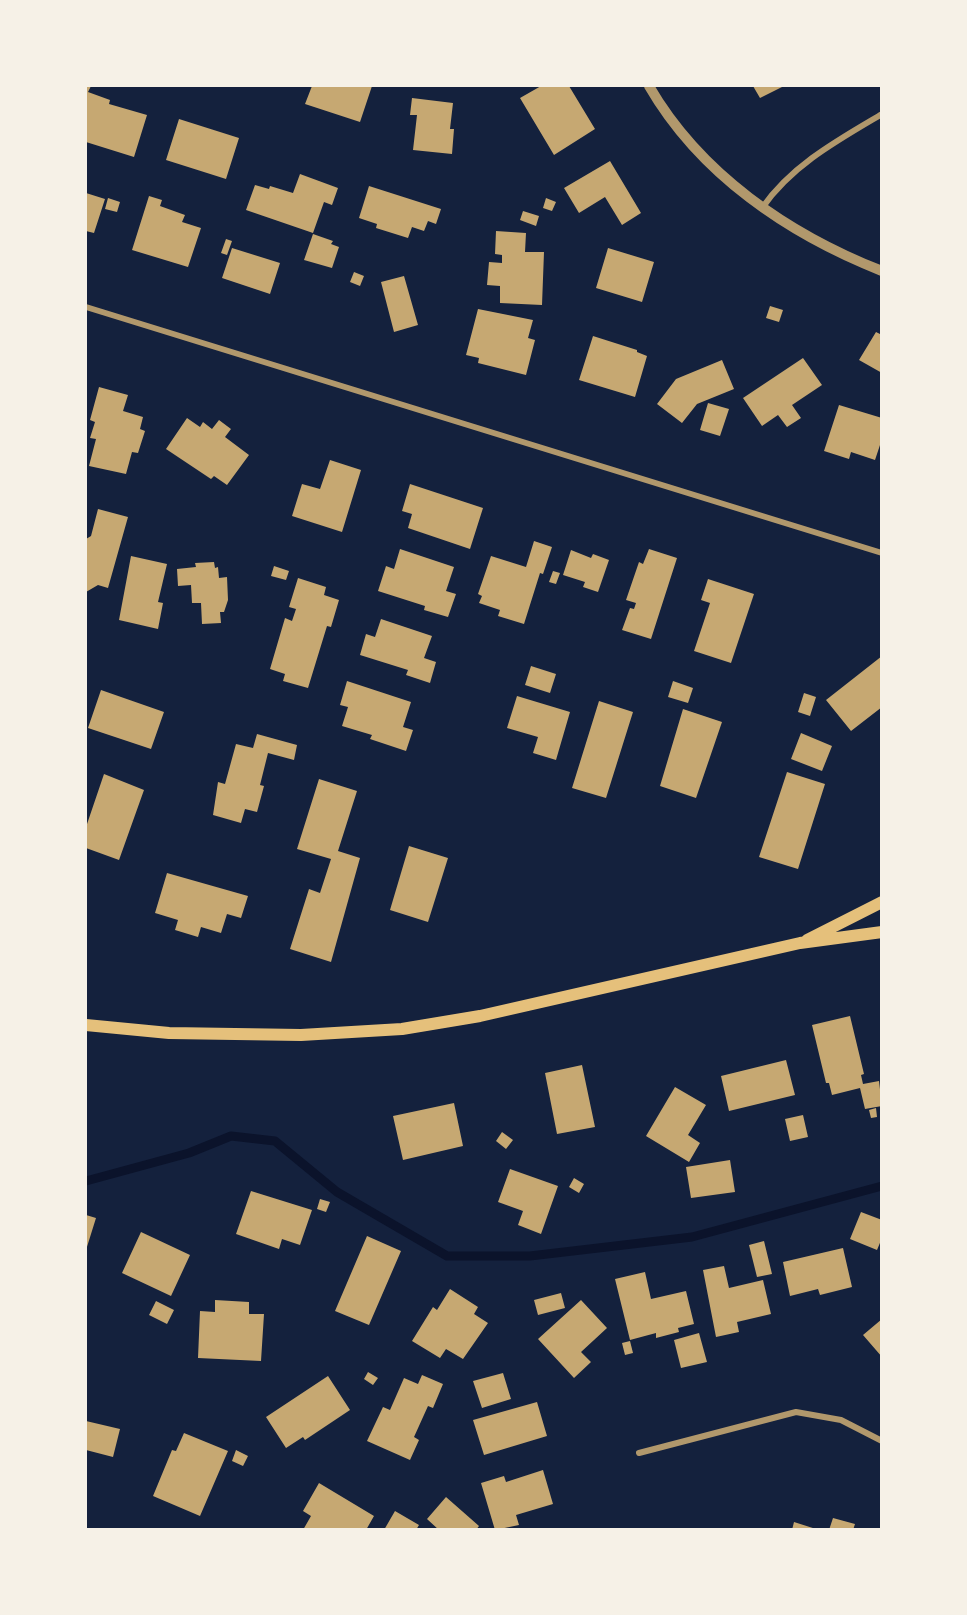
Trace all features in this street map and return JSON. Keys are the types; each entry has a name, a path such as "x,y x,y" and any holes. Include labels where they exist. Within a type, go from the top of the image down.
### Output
{"main road":[{"path":"800,943 882,902"},
{"path":"86,1025 169,1033 301,1035 402,1029 480,1016 800,943 864,937 882,932"}],"street":[{"path":"649,86 689,141 721,175 762,208 846,257 882,271"},
{"path":"762,208 777,186 823,149 882,114"},
{"path":"86,307 882,554"},
{"path":"639,1453 796,1412 841,1420 882,1441"}],"building":[{"path":"86,86 91,86 88,92 110,100 109,104 147,115 134,157 86,142"},
{"path":"312,86 372,86 360,122 305,104"},
{"path":"541,86 569,86 595,129 554,155 520,98"},
{"path":"753,86 784,86 760,98"},
{"path":"412,98 453,103 450,129 454,129 452,154 413,150 417,115 410,115"},
{"path":"179,119 239,138 226,179 166,160"},
{"path":"610,161 641,213 622,225 605,197 579,213 564,188"},
{"path":"300,174 338,188 332,205 324,202 313,233 246,210 255,185 269,189 270,186 293,193"},
{"path":"369,186 441,209 436,224 428,221 424,231 412,227 408,238 376,228 377,224 359,218"},
{"path":"86,193 105,199 94,233 86,231"},
{"path":"149,196 162,200 160,206 185,215 182,222 201,228 188,267 132,250"},
{"path":"108,198 120,202 117,212 105,209"},
{"path":"546,198 556,202 552,211 543,208"},
{"path":"523,211 539,216 536,226 520,220"},
{"path":"496,231 526,233 525,252 544,252 542,305 500,303 500,286 487,285 489,262 502,263 502,255 495,254"},
{"path":"313,234 333,241 331,244 339,247 332,268 304,260"},
{"path":"226,239 232,241 227,255 221,253"},
{"path":"232,248 280,263 270,294 222,278"},
{"path":"608,248 654,262 642,302 596,288"},
{"path":"354,272 364,276 360,286 350,282"},
{"path":"404,276 418,325 394,332 381,282"},
{"path":"770,306 783,310 779,322 766,318"},
{"path":"478,309 533,320 528,338 535,340 526,375 478,363 479,358 466,355"},
{"path":"876,332 882,335 882,373 859,360"},
{"path":"593,336 637,350 647,356 635,397 579,380"},
{"path":"803,358 822,385 792,405 801,418 787,427 778,415 762,426 743,398"},
{"path":"722,360 734,389 697,404 682,423 657,404 676,379"},
{"path":"99,387 128,395 123,411 143,417 140,429 145,431 138,453 132,452 126,474 89,466 96,439 90,438 95,422 90,420"},
{"path":"708,403 729,409 720,436 700,430"},
{"path":"839,405 882,418 882,439 875,460 851,452 849,459 824,451"},
{"path":"187,418 200,427 203,422 212,429 219,420 231,429 225,437 249,455 227,485 214,476 211,479 166,449"},
{"path":"330,460 361,470 342,532 292,516 302,484 320,489"},
{"path":"410,484 483,508 470,549 408,528 412,514 402,511"},
{"path":"98,509 128,517 108,588 98,585 86,592 86,539 91,536"},
{"path":"534,541 552,547 543,574 540,573 524,624 498,616 500,610 479,603 482,596 478,594 491,556 526,567"},
{"path":"400,549 454,567 446,591 456,594 448,617 424,610 425,606 378,591 386,566 394,569"},
{"path":"649,549 677,558 651,639 622,630 630,608 634,609 636,603 626,600 639,562 643,564"},
{"path":"571,550 591,558 593,554 609,560 598,592 583,587 585,582 563,575"},
{"path":"131,556 167,564 158,602 163,603 158,629 119,620"},
{"path":"214,562 215,568 218,567 219,578 227,577 228,600 224,612 220,612 221,623 202,624 201,603 192,603 191,585 178,586 177,569 196,567 195,563"},
{"path":"274,566 289,571 286,580 271,576"},
{"path":"553,571 560,573 556,584 549,582"},
{"path":"298,578 326,587 324,595 339,600 331,627 327,626 308,688 283,681 285,674 270,669 285,618 292,621 296,609 289,607"},
{"path":"708,579 754,594 731,663 694,651 710,603 701,600"},
{"path":"381,619 432,636 424,658 436,662 430,683 406,675 408,670 360,655 366,634 375,637"},
{"path":"882,656 882,707 851,731 826,700"},
{"path":"531,666 556,674 550,693 525,685"},
{"path":"347,681 411,702 403,727 413,730 406,751 370,739 372,735 342,726 348,707 340,705"},
{"path":"673,681 693,688 688,703 668,697"},
{"path":"101,690 164,712 151,749 88,728"},
{"path":"804,693 816,697 810,716 798,712"},
{"path":"517,696 570,712 556,760 533,753 538,737 507,728"},
{"path":"599,701 633,712 606,798 572,788"},
{"path":"683,709 722,722 696,798 660,786"},
{"path":"801,733 832,746 822,771 791,759"},
{"path":"257,734 297,745 294,760 268,753 260,785 264,786 257,812 245,809 241,823 213,815 218,782 225,784 236,744 253,748"},
{"path":"787,772 825,784 798,869 759,857"},
{"path":"104,774 144,790 119,860 86,848 86,827"},
{"path":"319,779 357,791 338,851 360,858 331,962 290,949 309,889 320,893 331,859 297,849"},
{"path":"409,846 448,858 428,922 390,910"},
{"path":"167,873 248,896 241,918 227,914 221,933 201,927 198,937 175,930 178,920 155,913"},
{"path":"850,1016 864,1074 861,1075 863,1084 879,1081 882,1106 865,1109 860,1088 832,1095 829,1083 826,1083 812,1025"},
{"path":"786,1060 795,1095 729,1111 721,1076"},
{"path":"582,1065 595,1127 557,1134 545,1073"},
{"path":"675,1087 706,1105 688,1135 700,1143 689,1162 646,1136"},
{"path":"454,1103 463,1146 403,1160 393,1116"},
{"path":"876,1108 877,1117 871,1118 869,1110"},
{"path":"803,1115 808,1137 790,1141 785,1119"},
{"path":"502,1132 513,1140 506,1149 496,1141"},
{"path":"730,1160 735,1192 691,1198 686,1167"},
{"path":"510,1169 558,1186 541,1234 518,1225 523,1211 498,1202"},
{"path":"574,1178 584,1184 579,1193 569,1187"},
{"path":"251,1191 312,1210 300,1245 282,1239 279,1249 236,1234"},
{"path":"320,1199 330,1202 326,1212 317,1209"},
{"path":"861,1212 882,1220 882,1238 877,1250 850,1239"},
{"path":"86,1215 96,1218 86,1250"},
{"path":"141,1232 190,1255 171,1296 122,1273"},
{"path":"367,1236 401,1251 369,1325 335,1311"},
{"path":"764,1241 772,1274 757,1277 749,1245"},
{"path":"843,1248 852,1287 820,1295 818,1289 790,1296 783,1262"},
{"path":"724,1266 729,1288 763,1280 771,1314 737,1322 739,1332 716,1337 703,1270"},
{"path":"645,1272 651,1299 686,1291 694,1324 678,1328 679,1332 656,1338 656,1333 630,1340 615,1279"},
{"path":"450,1289 478,1307 474,1314 488,1323 463,1359 446,1349 440,1358 412,1341 433,1307 437,1310"},
{"path":"561,1293 565,1308 538,1315 534,1300"},
{"path":"215,1300 249,1302 249,1314 264,1314 261,1361 198,1358 200,1311 215,1312"},
{"path":"581,1300 607,1328 581,1352 591,1362 574,1378 538,1339"},
{"path":"156,1301 174,1310 167,1324 149,1315"},
{"path":"882,1319 882,1357 863,1335"},
{"path":"699,1333 707,1362 681,1368 674,1340"},
{"path":"630,1341 633,1353 625,1355 622,1343"},
{"path":"368,1372 378,1378 373,1385 364,1379"},
{"path":"503,1373 511,1399 482,1408 473,1381"},
{"path":"422,1375 443,1384 433,1408 428,1406 414,1437 419,1440 410,1460 367,1441 383,1407 390,1410 404,1378 418,1384"},
{"path":"328,1376 350,1410 305,1440 303,1437 286,1448 266,1417"},
{"path":"537,1402 547,1436 484,1455 473,1420"},
{"path":"86,1421 120,1429 113,1457 86,1450"},
{"path":"184,1433 228,1451 200,1516 153,1496 172,1450 176,1451"},
{"path":"236,1450 248,1456 243,1466 232,1461"},
{"path":"543,1470 553,1504 516,1515 519,1525 495,1530 481,1483 504,1476 506,1482"},
{"path":"319,1483 374,1516 366,1530 303,1530 311,1516 303,1511"},
{"path":"446,1497 479,1526 476,1530 439,1530 427,1519"},
{"path":"395,1511 419,1525 416,1530 384,1530"},
{"path":"833,1518 855,1524 853,1530 829,1530"},
{"path":"794,1522 816,1529 816,1530 792,1530"}],"waterway":[{"path":"86,1181 189,1153 231,1136 275,1141 337,1192 447,1256 530,1256 692,1237 882,1186"}]}
